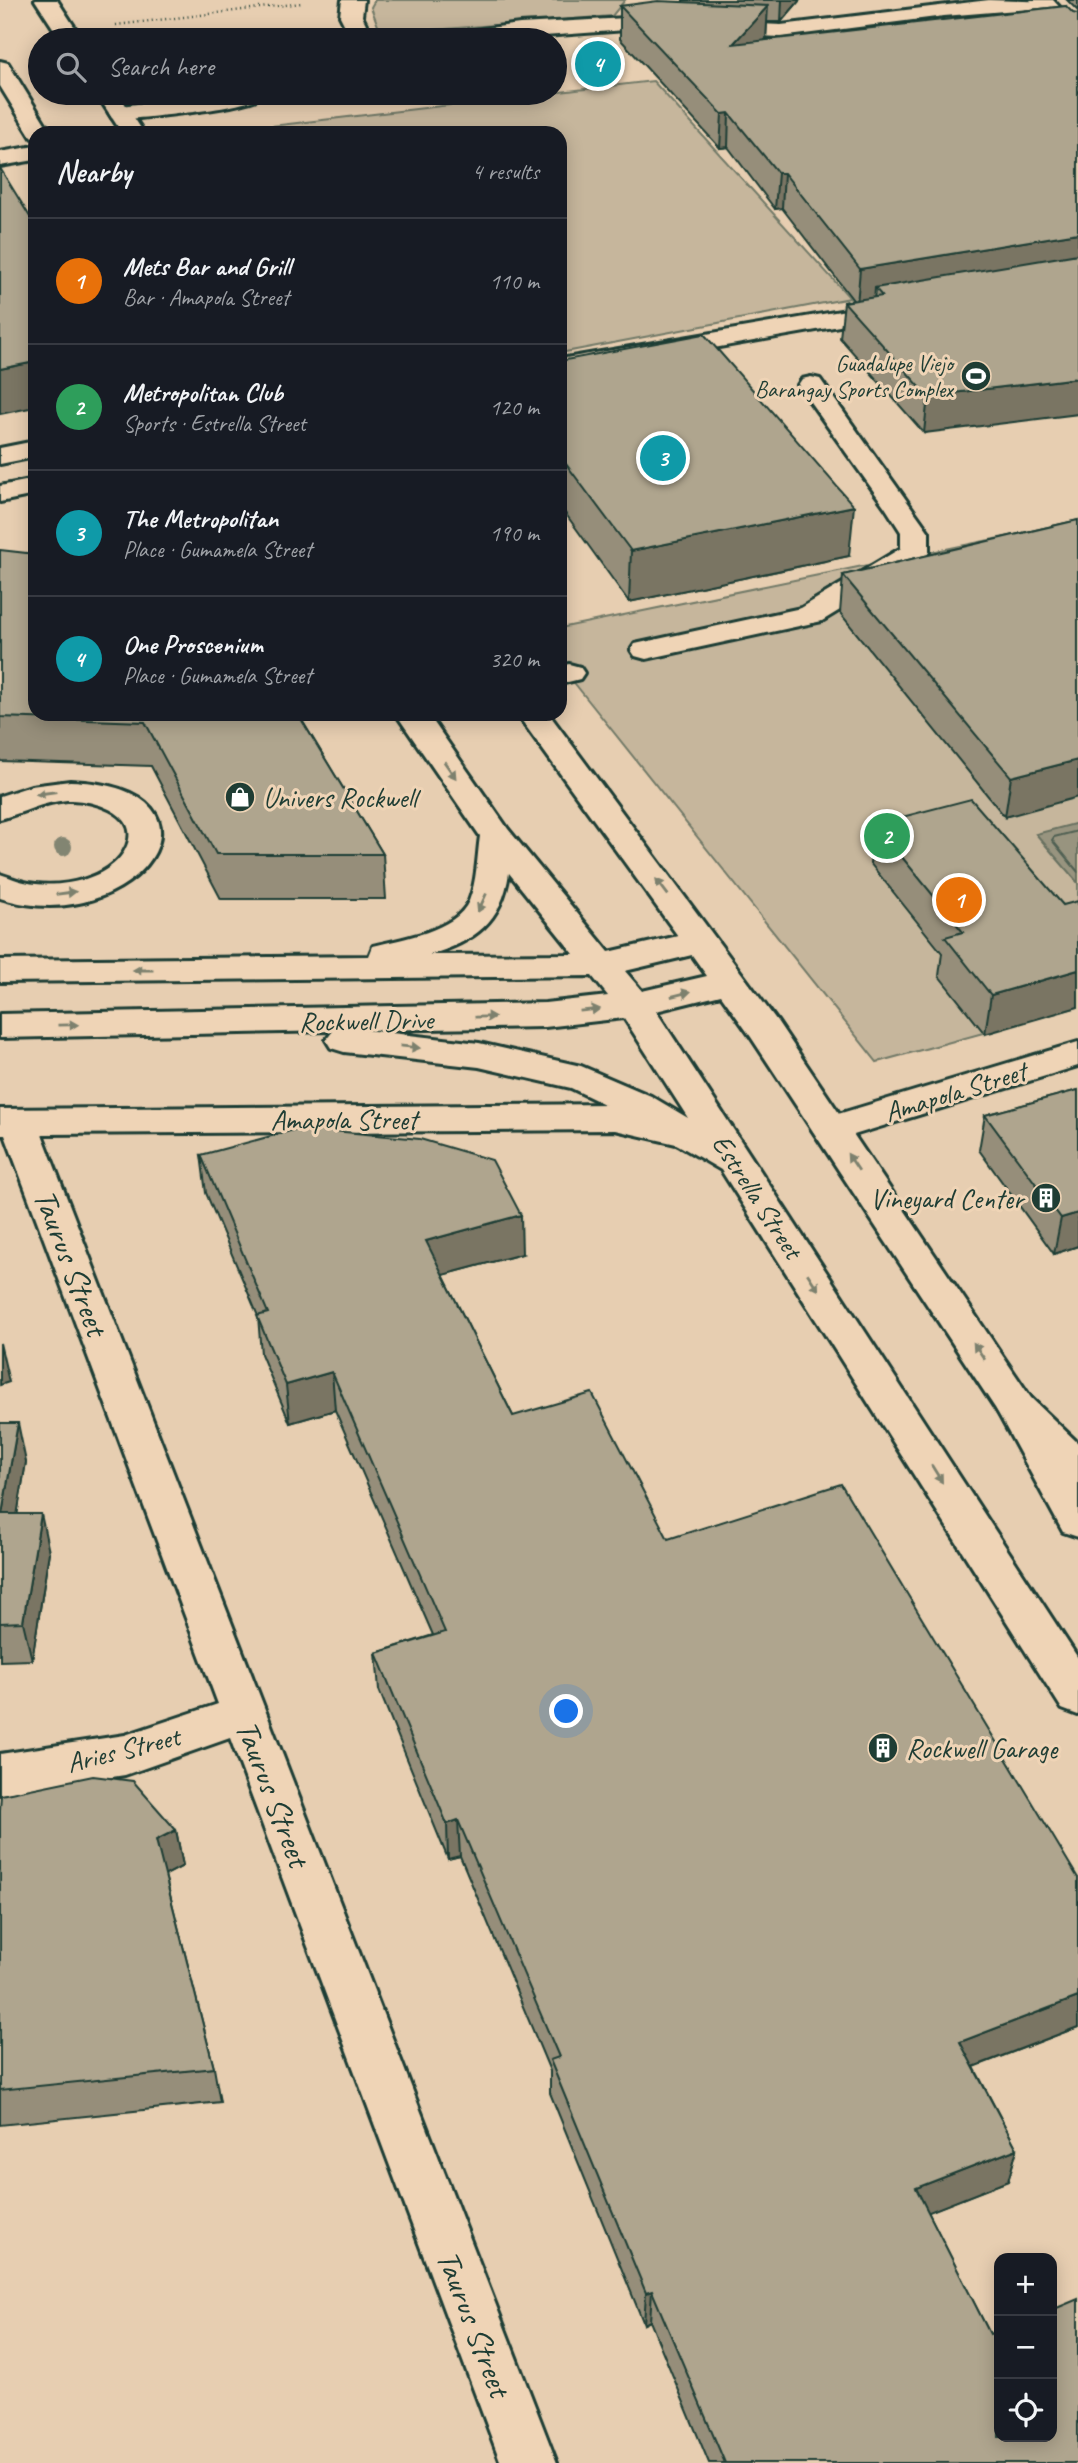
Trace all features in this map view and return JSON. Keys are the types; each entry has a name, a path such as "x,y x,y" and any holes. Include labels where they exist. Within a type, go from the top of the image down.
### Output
{"main road":[{"path":"353,0 351,16 357,28"},
{"path":"626,24 641,0"},
{"path":"555,28 626,24 781,31 939,5 1042,1 1078,40"},
{"path":"51,4 64,28"},
{"path":"0,68 36,126"},
{"path":"115,105 128,126"},
{"path":"120,113 188,105"},
{"path":"0,159 28,154"},
{"path":"567,366 914,306"},
{"path":"646,650 811,615 915,552 915,532 811,385"},
{"path":"0,456 28,450"},
{"path":"0,494 28,488"},
{"name":"Estrella Street","path":"417,721 496,836 634,1005 1078,1696"},
{"path":"538,721 702,942 831,1129 1017,1409 1078,1520"},
{"path":"0,809 36,794 65,790 93,792 117,799 135,811 144,827 144,844 135,862 117,877 92,889 62,895 33,895 0,885"},
{"path":"212,970 390,954 430,943 468,924 482,908 496,836"},
{"name":"Rockwell Drive","path":"0,971 601,965 702,942"},
{"name":"Rockwell Drive","path":"0,1026 545,1015 634,1005 728,982"},
{"path":"196,1024 479,1055 581,1078 638,1105 736,1163"},
{"name":"Amapola Street","path":"831,1129 1078,1055"},
{"name":"Amapola Street","path":"10,1122 615,1117 685,1133"},
{"name":"Taurus Street","path":"10,1122 244,1714 529,2463"},
{"path":"1017,1409 1078,1469"},
{"name":"Aries Street","path":"0,1774 125,1755 244,1714"}],"path":[{"path":"126,28 303,3"}],"shaded area":[{"path":"375,0 625,0 612,16 458,28 379,28 371,7"},
{"path":"653,81 850,298 567,352 567,126 270,126 449,105 567,105 567,91"},
{"path":"1078,522 1078,1007 877,1062 567,674 567,627"}],"water":[{"path":"1078,823 1078,883 1036,834"}],"building":[{"path":"658,1 768,6 733,44 1066,6 1078,14 1078,233 860,269 784,173 778,173 729,113 722,114 620,6"},
{"path":"0,168 28,214 28,363 0,369"},
{"path":"1078,254 1078,378 928,396 844,302 882,296 875,288"},
{"path":"704,334 854,506 631,551 567,465 567,360"},
{"path":"1078,520 1078,760 1011,777 843,575"},
{"path":"0,550 28,553 28,718 0,717"},
{"path":"116,721 302,721 383,854 216,854 145,722"},
{"path":"971,799 1063,905 1078,901 1078,970 991,995 945,937 963,932 875,824"},
{"path":"1078,1090 1078,1213 1061,1218 985,1115"},
{"path":"301,1128 420,1139 492,1160 521,1215 426,1241 513,1416 592,1393 668,1539 841,1484 1078,1878 1078,1997 960,2042 1017,2149 916,2188 990,2334 994,2333 994,2442 1057,2442 1057,2308 1078,2299 1078,2463 725,2463 652,2291 646,2293 550,2060 559,2057 458,1820 447,1824 376,1653 445,1632 332,1372 286,1385 257,1316 268,1313 201,1155"},
{"path":"0,1423 18,1423 2,1514 41,1514 23,1622 0,1623"},
{"path":"93,1776 133,1781 176,1830 156,1840 214,2068 0,2090 1,1795"}],"place":[{"name":"One Proscenium","path":"598,64"},
{"name":"Guadalupe Viejo Barangay Sports Complex","path":"976,376"},
{"name":"The Metropolitan","path":"663,458"},
{"name":"Univers Rockwell","path":"240,797"},
{"name":"Metropolitan Club","path":"887,836"},
{"name":"Mets Bar and Grill","path":"959,900"},
{"name":"Vineyard Center","path":"1046,1198"},
{"name":"Rockwell Garage","path":"883,1748"}]}
